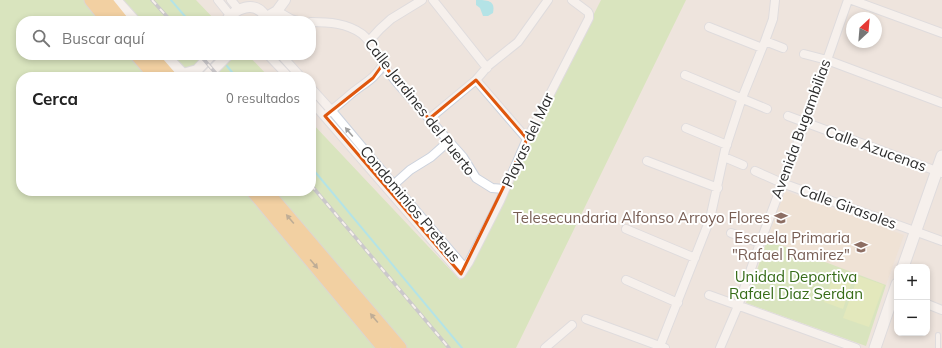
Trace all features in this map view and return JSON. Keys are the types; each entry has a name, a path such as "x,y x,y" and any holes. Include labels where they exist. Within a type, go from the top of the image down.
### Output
{"main road":[{"path":"90,0 104,16"},
{"path":"104,0 118,16"},
{"path":"142,60 152,72"},
{"path":"155,60 166,72"},
{"path":"904,264 939,172 942,156"},
{"path":"257,196 384,348"},
{"path":"270,196 400,348"},
{"path":"875,348 894,296"}],"street":[{"path":"116,0 130,16"},
{"path":"218,0 232,15"},
{"path":"231,0 232,15"},
{"path":"254,7 263,0"},
{"path":"270,16 277,11 285,0"},
{"path":"434,0 487,68"},
{"path":"430,119 518,42 548,0"},
{"name":"Playas del Mar","path":"465,268 500,199 527,139 589,18 589,12 572,0"},
{"name":"Avenida Bugambilias","path":"720,348 738,306 848,0"},
{"path":"852,0 942,33"},
{"path":"369,41 391,19 408,9 415,1"},
{"path":"586,319 662,347 710,220 727,145 742,98 773,19 774,1"},
{"path":"232,15 245,7 254,7 260,10 264,16"},
{"path":"277,11 286,16"},
{"name":"Calle Jardines del Puerto","path":"316,22 330,23 348,27 363,34 398,84 449,141 463,158 476,178 492,188 504,189"},
{"path":"710,27 764,45 783,48"},
{"path":"804,54 827,60 942,103"},
{"path":"170,60 180,72"},
{"path":"193,72 197,70 206,60"},
{"path":"211,72 223,60"},
{"path":"273,60 284,72"},
{"path":"286,60 296,72"},
{"path":"325,116 376,75 383,64"},
{"path":"686,75 767,109"},
{"path":"476,80 527,139"},
{"name":"Condominios Preteus","path":"316,93 332,110 391,188"},
{"name":"Condominios Preteus","path":"316,106 465,268"},
{"name":"Calle Azucenas","path":"788,116 939,172"},
{"path":"686,128 727,145"},
{"path":"391,188 405,173 414,166 431,157 449,141"},
{"path":"724,157 743,165"},
{"path":"647,161 718,188"},
{"name":"Calle Girasoles","path":"755,171 782,183 942,241"},
{"path":"626,229 696,258"},
{"path":"731,233 760,243"},
{"path":"626,280 678,302"},
{"path":"709,295 856,348"},
{"path":"930,305 942,310"},
{"path":"545,348 572,325"}],"lane":[{"path":"938,336 938,348"}],"highlighted area":[{"path":"383,64 429,119 476,80 527,139 461,274 325,116 373,78"}],"shaded area":[{"path":"785,191 904,235 886,285 767,240"}],"green space":[{"path":"0,0 196,0 211,16 16,16 16,60 253,60 264,72 16,72 16,196 316,196 316,127 460,280 601,0 686,0 516,348 0,348"},
{"name":"Unidad Deportiva Rafael Diaz Serdan","path":"767,240 886,285 866,346 746,303"},
{"path":"834,275 852,281 843,309 824,302"},
{"path":"858,276 884,285 869,327 843,318"}],"water":[{"path":"476,0 492,3 494,9 493,13 488,16 483,16 480,8 476,5"}],"waterway":[{"path":"171,0 185,16"},
{"path":"227,66 232,72"},
{"path":"316,173 462,348"}],"railway":[{"path":"152,0 166,16"},
{"path":"204,60 215,72"},
{"path":"316,191 449,348"}],"place":[{"name":"Telesecundaria Alfonso Arroyo Flores","path":"781,218"},
{"name":"Escuela Primaria \"Rafael Ramirez\"","path":"861,247"}]}
